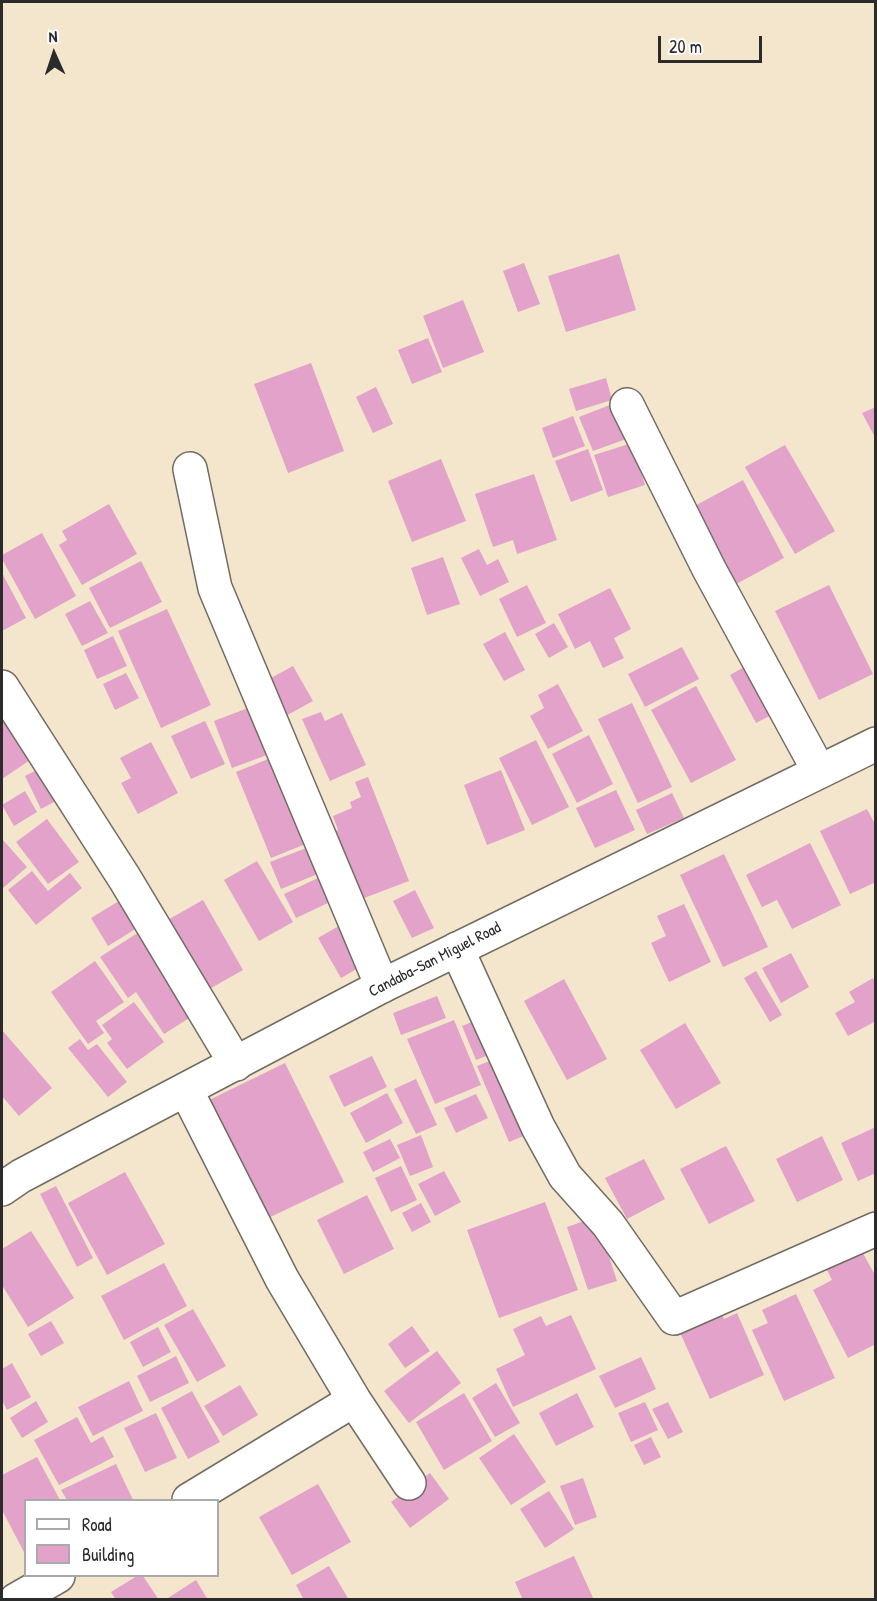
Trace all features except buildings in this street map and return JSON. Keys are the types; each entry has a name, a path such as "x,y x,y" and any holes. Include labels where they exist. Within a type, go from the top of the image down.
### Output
{"street":[{"path":"627,405 710,569 819,771"},
{"path":"190,469 215,588 382,986"},
{"path":"2,687 125,879 236,1064"},
{"name":"Candaba-San Miguel Road","path":"2,1189 21,1176 382,986 876,744"},
{"path":"457,949 538,1127 565,1176 608,1224 674,1318 876,1229"},
{"path":"186,1090 282,1279 354,1400 409,1483"},
{"path":"191,1499 354,1400"},
{"path":"16,1599 54,1577"}]}
